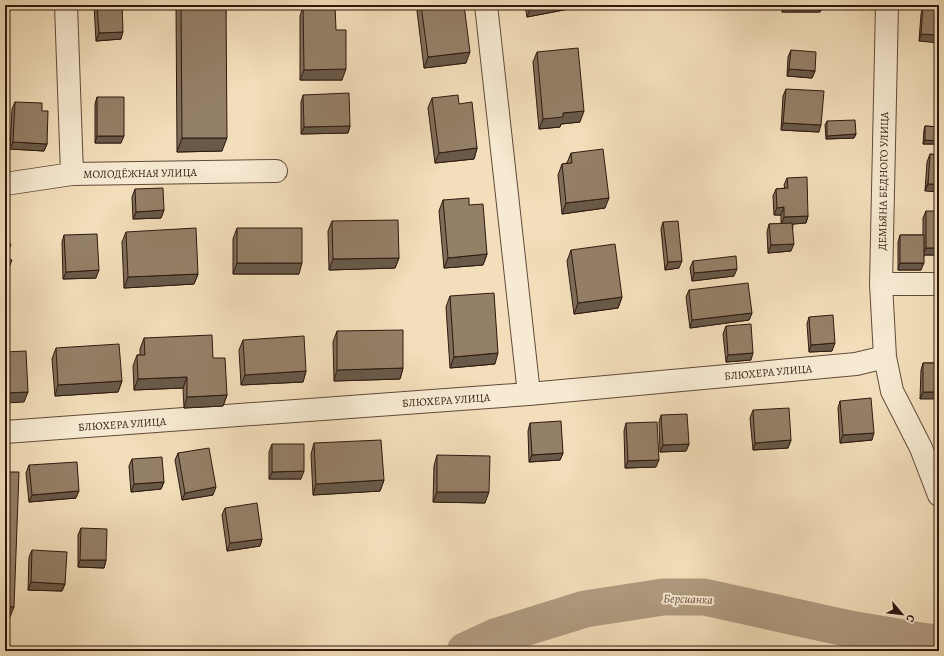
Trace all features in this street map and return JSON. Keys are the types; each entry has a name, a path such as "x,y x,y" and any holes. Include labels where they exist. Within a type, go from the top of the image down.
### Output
{"street":[{"path":"66,5 72,174"},
{"path":"486,5 529,394"},
{"name":"ДЕМЬЯНА БЕДНОГО УЛИЦА","path":"887,5 881,284 885,358 892,391 920,448 939,494"},
{"name":"МОЛОДЁЖНАЯ УЛИЦА","path":"5,184 72,174 276,170"},
{"path":"881,284 939,284"},
{"name":"БЛЮХЕРА УЛИЦА","path":"5,432 529,394 856,364 885,358"}],"building":[{"path":"97,5 122,5 123,32 99,33"},
{"path":"181,5 226,5 227,138 182,138"},
{"path":"335,5 336,30 346,30 346,69 304,70 303,6"},
{"path":"421,5 464,5 470,52 428,57"},
{"path":"923,7 939,8 939,35 921,34"},
{"path":"578,48 584,111 563,113 563,117 543,119 537,52"},
{"path":"791,50 816,52 815,71 789,69"},
{"path":"786,89 824,91 821,125 783,123"},
{"path":"349,93 350,126 304,127 303,95"},
{"path":"458,95 459,104 472,102 477,148 439,153 432,98"},
{"path":"97,97 124,97 124,136 97,136"},
{"path":"15,102 42,103 42,111 48,111 47,144 13,142"},
{"path":"855,120 856,134 827,136 827,121"},
{"path":"925,126 939,127 939,141 925,140"},
{"path":"603,149 609,198 566,203 562,164 572,163 571,153"},
{"path":"930,154 939,155 939,184 928,184"},
{"path":"807,177 808,216 784,217 784,207 777,208 776,189 788,188 787,178"},
{"path":"163,188 164,210 136,212 135,189"},
{"path":"469,198 469,205 483,204 487,254 448,258 443,200"},
{"path":"926,211 939,211 939,248 926,248"},
{"path":"398,220 399,258 333,259 332,221"},
{"path":"678,221 682,261 668,262 663,222"},
{"path":"792,223 794,244 771,245 769,224"},
{"path":"196,228 198,274 128,277 126,232"},
{"path":"237,228 302,228 302,263 237,263"},
{"path":"97,234 99,270 66,272 64,235"},
{"path":"900,235 924,235 924,263 900,263"},
{"path":"5,242 11,244 6,258 12,260 5,278"},
{"path":"615,244 622,297 578,303 571,250"},
{"path":"736,256 737,269 694,273 693,261"},
{"path":"748,283 752,313 692,320 689,290"},
{"path":"494,293 498,353 454,357 450,296"},
{"path":"833,315 835,343 811,345 809,317"},
{"path":"751,324 753,353 728,355 726,326"},
{"path":"403,330 403,368 337,370 337,331"},
{"path":"212,335 213,358 225,358 227,395 187,397 187,377 138,379 137,355 145,355 144,338"},
{"path":"304,336 306,371 245,375 243,340"},
{"path":"119,344 122,381 58,385 56,348"},
{"path":"26,351 28,392 5,393 5,352"},
{"path":"923,363 939,363 939,392 923,392"},
{"path":"871,398 874,433 843,435 840,401"},
{"path":"789,408 791,440 755,443 753,410"},
{"path":"687,414 689,444 663,445 661,415"},
{"path":"561,421 563,453 532,455 530,423"},
{"path":"657,422 659,460 628,461 626,423"},
{"path":"381,440 384,480 316,484 314,443"},
{"path":"272,444 304,444 304,471 272,472"},
{"path":"209,448 216,487 185,493 178,453"},
{"path":"437,455 490,456 489,492 437,492"},
{"path":"162,457 164,482 134,484 132,459"},
{"path":"77,462 79,491 32,495 29,465"},
{"path":"5,472 19,472 14,607 5,606"},
{"path":"257,503 262,539 230,543 225,508"},
{"path":"81,528 107,529 106,560 80,560"},
{"path":"32,550 67,552 65,584 31,582"}],"waterway":[{"name":"Берсианка","path":"465,651 495,637 585,609 663,597 704,597 850,629 927,642 939,642"}]}
